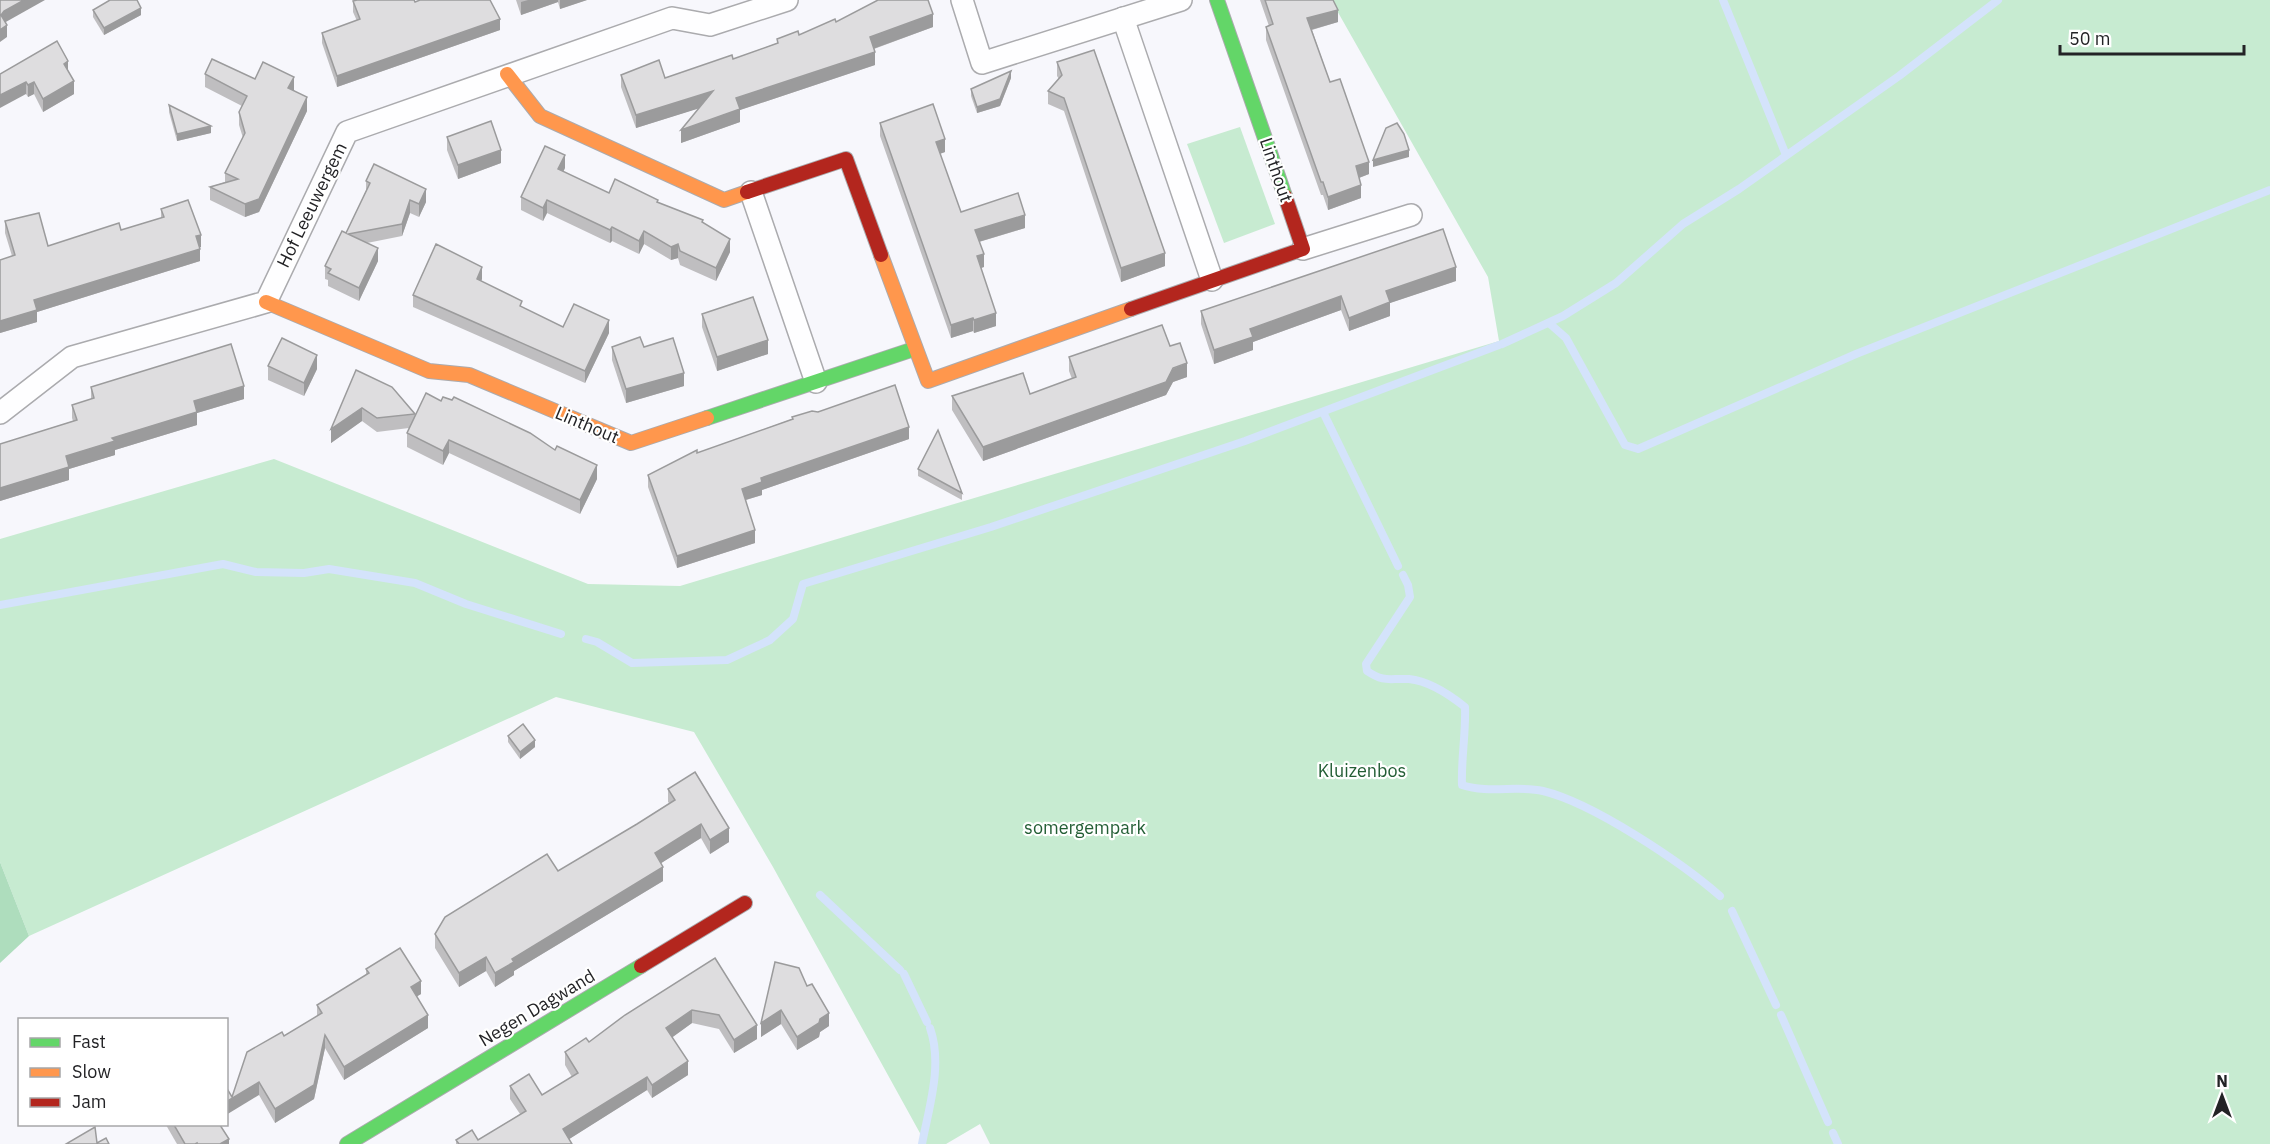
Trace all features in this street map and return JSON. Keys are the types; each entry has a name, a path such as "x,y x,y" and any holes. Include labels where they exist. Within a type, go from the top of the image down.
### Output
{"street":[{"name":"Hof Leeuwergem","path":"266,302 347,132 672,18 710,25 787,0"},
{"path":"962,0 982,63 1180,0"},
{"name":"Linthout","path":"1217,0 1303,249"},
{"path":"1123,18 1212,280"},
{"path":"507,74 540,116 724,200 846,159 914,349 928,381 1212,280 1411,215"},
{"path":"751,192 816,382"},
{"path":"0,413 72,357 266,302"},
{"name":"Linthout","path":"266,302 429,371 469,375 631,443 914,349"},
{"name":"Negen Dagwand","path":"347,1144 745,903"}],"green space":[{"path":"1331,0 2270,0 2270,1144 990,1144 980,1124 946,1144 926,1144 773,867 694,732 556,697 29,936 0,862 0,539 274,459 588,584 680,586 1499,341 1488,277"},
{"path":"1240,127 1275,224 1224,243 1187,144"},
{"path":"0,862 29,936 0,963"}],"building":[{"path":"0,0 24,0 4,11 1,15 7,25 0,30"},
{"path":"110,0 137,0 141,8 104,28 93,10"},
{"path":"414,0 415,2 420,0 490,0 500,19 337,76 322,33 360,19 353,1"},
{"path":"878,0 928,0 933,14 870,37 875,52 736,98 740,109 681,130 713,91 636,115 621,75 659,60 665,78 732,55 733,59 778,43 777,39 798,31 799,35 835,19 836,22"},
{"path":"1265,0 1333,0 1338,10 1307,18 1330,82 1340,79 1369,162 1356,166 1361,185 1328,197 1266,27 1273,24"},
{"path":"57,41 68,61 64,64 74,81 43,99 34,82 28,85 26,82 0,95 0,74"},
{"path":"1094,50 1165,253 1121,268 1064,98 1048,91 1062,75 1057,62"},
{"path":"212,59 255,79 263,62 294,77 288,88 307,97 259,199 245,204 210,187 238,179 225,173 245,133 239,112 247,96 205,74"},
{"path":"1011,71 1000,99 977,107 971,89"},
{"path":"933,104 945,139 936,142 961,212 1018,193 1025,215 975,230 984,254 977,256 996,313 951,325 880,123"},
{"path":"169,105 211,126 177,134"},
{"path":"491,121 501,150 458,165 447,137"},
{"path":"1397,123 1404,134 1409,150 1373,160 1386,128"},
{"path":"545,146 565,155 558,169 609,193 615,179 658,200 657,202 703,220 702,222 730,239 716,268 680,251 678,244 671,247 644,231 639,241 547,200 543,208 521,197"},
{"path":"374,164 426,189 419,204 410,200 402,224 348,234 378,248 359,288 328,273 331,269 325,266 342,231 346,233 370,183 366,181"},
{"path":"188,200 201,235 196,236 200,249 34,300 37,310 0,321 0,260 15,255 5,221 39,213 48,246 119,223 121,230 164,217 161,209"},
{"path":"1443,229 1456,267 1386,291 1390,302 1349,318 1341,296 1250,329 1253,337 1214,350 1201,311"},
{"path":"436,244 482,267 477,279 522,301 520,306 563,327 574,304 609,320 585,371 413,295"},
{"path":"753,297 768,340 717,357 702,314"},
{"path":"1162,325 1170,346 1180,343 1187,363 1173,368 1166,382 983,447 952,396 1023,373 1030,394 1076,377 1069,357"},
{"path":"640,337 644,347 673,338 684,373 626,389 612,347"},
{"path":"282,338 317,355 304,383 268,366"},
{"path":"231,344 244,386 194,401 197,412 112,438 115,441 66,456 69,467 0,488 0,444 77,420 72,405 94,398 91,387"},
{"path":"356,370 392,387 415,414 377,418 362,408 331,429"},
{"path":"895,385 909,427 761,478 762,482 742,489 755,530 677,556 648,475 697,450 697,453 793,419 792,417 812,411 818,412"},
{"path":"426,393 441,401 443,397 452,400 454,397 530,433 555,450 557,446 597,465 580,500 449,440 443,451 407,433"},
{"path":"938,430 962,493 918,469"},
{"path":"523,724 535,740 520,752 508,736"},
{"path":"695,772 729,828 710,840 701,824 655,853 663,867 512,959 514,962 495,973 486,957 459,973 435,934 445,917 547,854 558,871 675,800 668,789"},
{"path":"400,948 421,981 411,987 428,1015 344,1067 325,1035 314,1085 275,1109 259,1082 228,1101 228,1090 232,1097 247,1052 282,1032 284,1036 322,1013 317,1005 369,973 366,969"},
{"path":"715,958 757,1025 734,1040 719,1015 692,1010 666,1028 688,1061 652,1085 647,1077 563,1129 572,1144 459,1144 456,1140 472,1130 478,1140 526,1111 510,1086 529,1074 542,1095 578,1073 565,1052 586,1038 589,1042 625,1015"},
{"path":"775,962 799,968 807,986 812,984 829,1013 820,1019 819,1023 797,1037 781,1010 761,1023"},
{"path":"175,1126 221,1126 229,1139 220,1144 185,1144"},
{"path":"95,1127 97,1143 106,1138 109,1144 66,1144"}],"waterway":[{"path":"1723,0 1786,155"},
{"path":"1502,344 1563,316 1616,283 1683,224 1739,189 1899,76 1998,0"},
{"path":"1549,323 1566,338 1625,445 1638,449 1856,354 2270,190"},
{"path":"586,639 597,642 632,663 727,660 770,640 793,619 803,584 991,527 1245,441 1499,345"},
{"path":"1323,412 1398,566"},
{"path":"0,605 223,564 256,572 304,573 329,569 415,583 466,604 561,634"},
{"path":"1403,575 1410,597 1366,664 1367,671 1383,679 1417,680 1446,693 1465,707 1462,785 1482,789 1533,789 1563,798 1636,835 1720,896"},
{"path":"820,895 900,970"},
{"path":"1732,911 1776,1005"},
{"path":"904,974 927,1022"},
{"path":"1781,1015 1828,1122"},
{"path":"922,1144 935,1071 934,1042 930,1028"},
{"path":"1833,1133 1838,1144"}],"traffic: fast":[{"path":"1217,0 1285,196"},
{"path":"707,418 914,349"},
{"path":"347,1144 641,966"}],"traffic: slow":[{"path":"507,74 540,116 724,200 747,192"},
{"path":"881,255 928,381 1131,309"},
{"path":"266,302 429,371 469,375 631,443 707,418"}],"traffic: jam":[{"path":"747,192 846,159 881,255"},
{"path":"1131,309 1303,249 1285,196"},
{"path":"641,966 745,903"}],"park label":[{"name":"Kluizenbos","path":"1362,771"},
{"name":"somergempark","path":"1085,828"}]}
